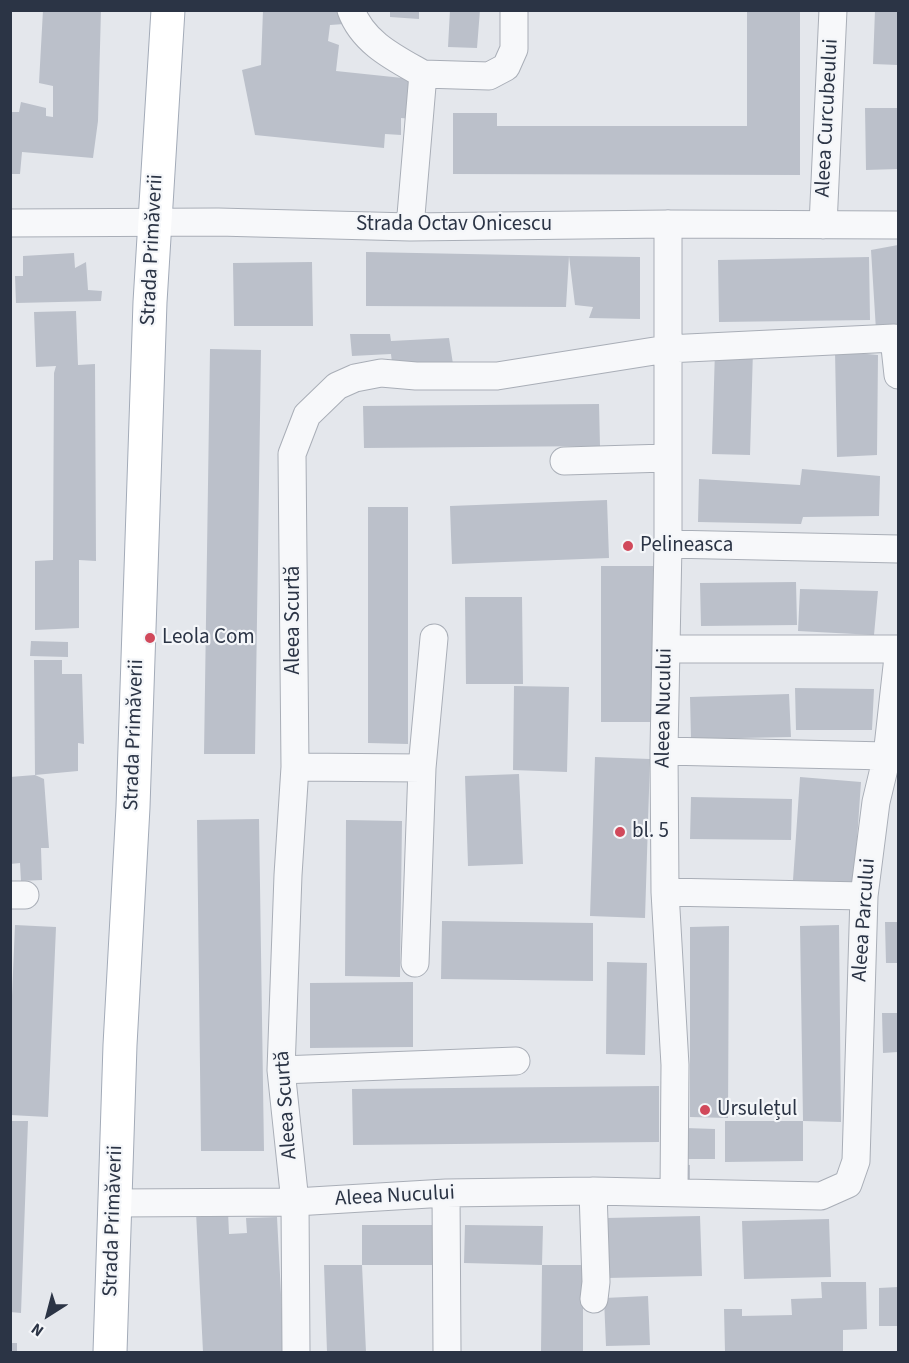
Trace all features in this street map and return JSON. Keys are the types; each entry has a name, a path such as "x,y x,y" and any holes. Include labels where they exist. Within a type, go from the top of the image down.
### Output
{"main road":[{"name":"Strada Primăverii","path":"110,1353 111,1264 116,1203 120,1046 133,807 142,480 154,223 168,10"}],"street":[{"path":"351,10 355,21 384,52 423,74 489,76 506,67 514,50 514,10"},
{"name":"Aleea Curcubeului","path":"823,225 834,10"},
{"path":"410,227 423,74"},
{"name":"Strada Octav Onicescu","path":"10,223 218,222 410,227 668,224 898,225"},
{"name":"Aleea Nucului","path":"668,224 668,544 664,751 665,892 675,1065 674,1192"},
{"name":"Aleea Scurtă","path":"296,1353 295,1202 281,1070 288,875 295,767 292,454 307,415 337,386 356,378 381,373 416,376 497,376 667,349 894,338 898,375"},
{"path":"564,460 667,458"},
{"path":"668,544 898,549"},
{"path":"415,963 422,768 434,638"},
{"path":"666,649 898,649"},
{"name":"Aleea Parcului","path":"848,1184 856,1161 864,896 876,802 887,756 898,657"},
{"path":"664,751 887,756"},
{"path":"295,767 422,768"},
{"path":"665,892 864,896"},
{"path":"281,1070 516,1061"},
{"name":"Aleea Nucului","path":"116,1203 295,1202 446,1193 593,1191 821,1196 848,1184"},
{"path":"593,1191 596,1282 594,1299"},
{"path":"446,1193 447,1353"}],"building":[{"path":"43,10 101,10 98,121 93,158 22,152 20,174 10,174 10,112 19,112 21,102 46,108 46,116 53,117 53,86 39,83"},
{"path":"263,10 343,10 344,24 330,25 328,41 339,45 336,71 412,79 413,119 401,118 401,135 385,134 384,148 255,135 242,70 261,65"},
{"path":"390,10 419,10 419,19 390,17"},
{"path":"450,10 480,10 477,48 448,47"},
{"path":"747,10 800,10 800,175 453,174 453,113 497,113 497,126 747,126"},
{"path":"875,10 898,10 898,65 873,64"},
{"path":"865,108 898,108 898,169 866,170"},
{"path":"898,245 898,330 876,330 871,250"},
{"path":"366,252 569,256 566,307 366,306"},
{"path":"74,253 75,268 86,262 88,290 102,291 101,301 16,303 15,276 23,276 23,256"},
{"path":"569,256 640,257 640,319 589,318 593,307 575,305"},
{"path":"869,257 870,320 719,322 718,260"},
{"path":"312,262 313,326 234,326 233,263"},
{"path":"76,311 78,365 95,364 96,561 79,560 79,628 35,630 35,561 53,560 54,373 56,366 36,367 34,312"},
{"path":"350,334 390,334 391,341 449,338 453,364 392,363 391,354 352,356"},
{"path":"210,349 261,350 255,754 204,754"},
{"path":"715,349 753,350 750,455 712,454"},
{"path":"835,351 878,355 877,455 837,457"},
{"path":"599,404 600,446 364,448 363,406"},
{"path":"802,469 880,476 879,516 803,517 801,524 698,522 699,479 800,485"},
{"path":"607,500 609,558 452,564 450,506"},
{"path":"368,507 408,507 408,744 368,743"},
{"path":"601,566 656,566 655,722 601,722"},
{"path":"796,582 797,625 701,626 700,583"},
{"path":"800,589 878,591 874,635 798,631"},
{"path":"465,597 522,597 523,684 466,684"},
{"path":"31,641 68,642 68,657 30,656"},
{"path":"34,660 62,660 62,674 82,674 84,744 78,743 78,771 35,775"},
{"path":"514,686 569,687 567,772 513,770"},
{"path":"795,688 874,689 872,730 796,730"},
{"path":"789,694 791,737 691,739 690,697"},
{"name":"bl. 5","path":"595,757 650,759 645,918 590,916"},
{"path":"519,774 523,864 468,866 465,776"},
{"path":"35,775 44,779 49,848 41,848 42,880 21,881 20,863 10,864 10,777"},
{"path":"800,777 861,782 854,884 793,880"},
{"path":"691,797 792,799 791,840 690,839"},
{"path":"259,819 264,1151 201,1151 197,820"},
{"path":"346,820 402,821 400,977 345,976"},
{"path":"442,921 593,923 593,981 441,979"},
{"path":"885,922 898,922 898,963 886,963"},
{"path":"15,925 56,927 48,1117 10,1115 10,1043"},
{"path":"839,925 841,1122 803,1121 800,926"},
{"path":"729,926 728,1118 690,1117 690,927"},
{"path":"607,962 647,963 645,1055 606,1054"},
{"path":"413,982 413,1047 310,1048 310,983"},
{"path":"882,1013 898,1013 898,1052 883,1053"},
{"path":"659,1086 659,1142 353,1145 352,1089"},
{"path":"10,1121 28,1121 21,1313 10,1312"},
{"path":"725,1121 803,1121 803,1161 725,1162"},
{"path":"685,1128 715,1129 715,1159 685,1159"},
{"path":"680,1164 690,1165 690,1180 680,1181"},
{"path":"228,1211 229,1234 247,1233 246,1218 277,1217 284,1352 203,1352 196,1212"},
{"path":"700,1216 702,1276 607,1278 606,1218"},
{"path":"829,1219 831,1277 744,1279 742,1221"},
{"path":"362,1225 441,1225 441,1265 362,1265"},
{"path":"465,1225 543,1226 542,1265 464,1263"},
{"path":"324,1265 362,1265 366,1352 327,1352"},
{"path":"542,1265 583,1265 583,1352 541,1352"},
{"path":"821,1282 866,1282 867,1329 843,1330 843,1352 725,1352 724,1309 742,1309 742,1316 792,1315 791,1299 822,1298"},
{"path":"898,1287 898,1326 879,1326 879,1288"},
{"path":"648,1296 650,1345 606,1346 604,1298"},
{"path":"10,1343 17,1343 17,1352 10,1352"}],"place":[{"name":"Pelineasca","path":"628,546"},
{"name":"Leola Com","path":"150,638"},
{"name":"bl. 5","path":"620,832"},
{"name":"Ursulețul","path":"705,1110"}]}
